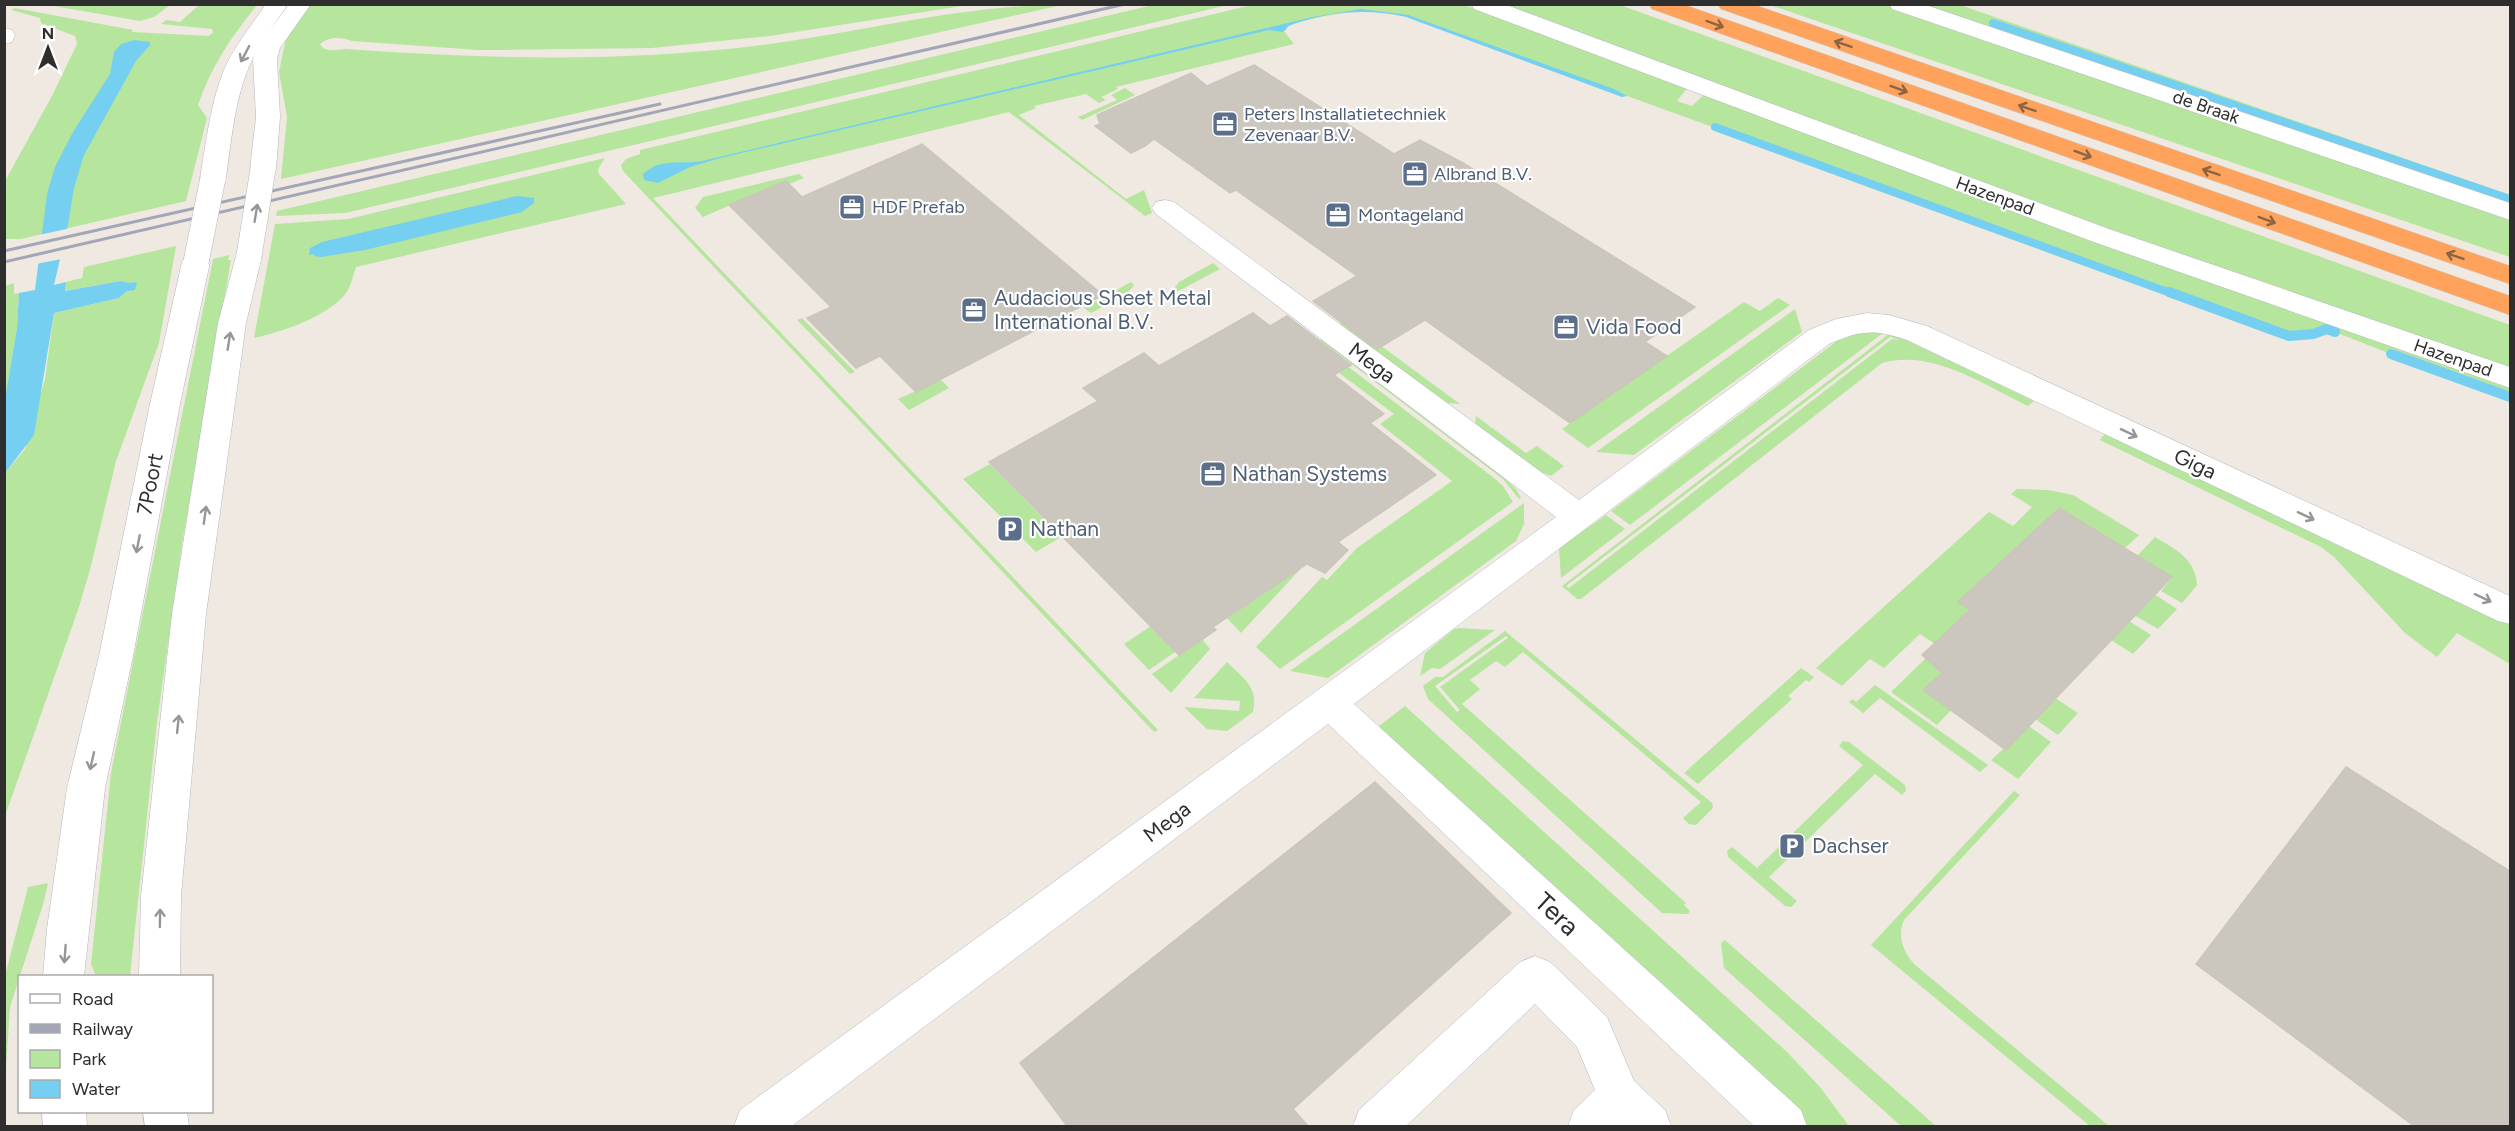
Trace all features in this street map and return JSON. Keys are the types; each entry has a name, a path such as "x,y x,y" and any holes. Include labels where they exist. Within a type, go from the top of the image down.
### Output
{"highway":[{"path":"1660,4 2511,306"},
{"path":"1729,4 2511,275"}],"street":[{"name":"7Poort","path":"63,975 86,788 116,656 224,118 236,72 247,49 277,4"},
{"path":"159,975 161,896 189,614 232,323 249,256 263,169 267,117 265,59 269,48 300,4"},
{"name":"Hazenpad","path":"1482,4 2100,235 2511,378"},
{"name":"de Braak","path":"1900,4 2511,212"},
{"name":"Mega","path":"1165,208 1579,517"},
{"name":"Mega","path":"756,1126 1579,517 1819,336 1845,324 1878,321"},
{"name":"Giga","path":"1878,321 1917,333 2511,611"},
{"name":"Tera","path":"1328,702 1785,1126"},
{"path":"1375,1126 1535,976 1592,1032 1619,1096 1649,1126"},
{"path":"1590,1126 1619,1096"}],"green space":[{"path":"170,4 154,17 140,21 48,5"},
{"path":"199,5 257,5 223,52 203,91 198,105 207,118 186,201 21,239 5,239 5,181 52,96 77,44 75,36 41,23 40,18 11,10 15,8 133,30 132,32 208,36 213,33 212,29 161,24 166,20 180,22"},
{"path":"308,5 968,5 770,36 652,48 478,50 335,38 320,44 325,49 331,50 505,57 610,57 770,44 989,9 1062,5 281,179 287,117 279,72 287,33"},
{"path":"1153,5 1228,5 345,213 276,216 277,211"},
{"path":"1252,5 1464,5 1688,87 1677,101 1692,106 1706,93 2510,382 2510,397 2327,329 2304,336 2289,336 1404,15 1387,12 1341,13 1280,26 1294,44 1116,87 1118,89 1101,97 1106,100 1099,103 1086,94 1034,106 1036,108 1019,115 1126,199 1144,190 1152,213 1145,216 1009,112 653,198 1158,730 1154,732 623,171 621,165 626,159 640,154 640,150"},
{"path":"1490,5 1620,5 2510,325 2510,374 2209,269"},
{"path":"1770,5 1892,5 2510,216 2510,257"},
{"path":"1914,5 1960,5 2510,195 2510,208"},
{"path":"1125,88 1135,95 1082,120 1078,117 1117,100 1111,95"},
{"path":"605,158 598,169 599,174 626,204 356,267 348,290 338,302 328,309 303,322 254,338 275,224 348,219"},
{"path":"799,174 804,178 789,184 785,181 703,217 695,208 703,197"},
{"path":"176,246 159,343 116,461 79,607 5,816 5,473 25,449 45,379 54,313 119,298 137,282 129,284 121,281 65,291 66,282 82,278 84,267"},
{"path":"229,255 228,260 231,260 182,544 157,722 130,975 96,975 91,964 111,773 213,259"},
{"path":"1213,263 1220,269 1169,296 1179,282"},
{"path":"1131,282 1134,285 1127,294 1091,313 1084,308"},
{"path":"14,283 14,294 19,293 17,328 5,399 5,286"},
{"path":"1778,298 1790,305 1588,448 1562,429 1744,302 1760,311"},
{"path":"1795,309 1802,332 1634,455 1596,452"},
{"path":"802,318 855,372 850,374 797,320"},
{"path":"1346,320 1460,404 1446,403 1339,324"},
{"path":"1859,333 1883,333 1630,525 1611,511 1837,341"},
{"path":"1889,334 1902,338 2034,401 2028,406 1976,379 1939,365 1901,360 1882,363 1581,599 1577,599 1562,586","holes":["1890,337 1900,340 1892,339 1569,588 1566,586"]},
{"path":"1322,339 1502,476 1516,489 1521,498 1519,499 1503,479 1320,340"},
{"path":"1313,340 1494,478 1503,486 1513,502 1280,669 1256,647 1322,577 1327,580 1357,548 1452,481 1380,424 1394,414 1303,346"},
{"path":"941,380 949,388 909,410 898,399"},
{"path":"1476,416 1526,453 1537,446 1564,466 1551,476 1541,472 1475,425"},
{"path":"2106,432 2510,622 2510,664 2457,633 2437,657 2405,633 2334,557 2321,547 2100,440"},
{"path":"990,464 1061,537 1036,552 963,479"},
{"path":"2017,489 2048,490 2073,495 2139,535 2125,548 2058,508 1959,602 1991,624 1956,658 1920,634 1884,668 1870,659 1842,686 1816,668 1989,512 2013,526 2032,507 2011,494"},
{"path":"1524,503 1524,524 1516,541 1328,678 1290,671"},
{"path":"1606,515 1625,529 1561,578 1559,548"},
{"path":"2155,537 2183,556 2193,568 2197,585 2182,603 2161,591 2172,578 2137,556"},
{"path":"1306,563 1241,633 1227,618 1297,571"},
{"path":"2154,594 2177,609 2158,629 2134,615"},
{"path":"2129,621 2151,635 2133,654 2111,640"},
{"path":"1151,626 1178,650 1149,670 1124,644"},
{"path":"1454,629 1495,630 1440,669 1432,668 1420,676 1425,653"},
{"path":"1505,631 1712,803 1713,808 1696,825 1689,824 1683,818 1701,802 1523,652 1505,667 1496,661 1470,680 1480,689 1462,704 1686,903 1684,905 1690,911 1688,914 1662,913 1428,699 1423,686 1435,677 1443,677","holes":["1506,636 1508,638 1440,687 1460,710 1457,712 1435,686"]},
{"path":"1202,639 1210,649 1171,693 1152,674"},
{"path":"1926,658 1944,670 1924,690 1951,710 1937,725 1891,692"},
{"path":"1227,662 1252,689 1253,712 1227,731 1207,729 1184,707 1239,711 1240,701 1194,698"},
{"path":"1801,668 1814,677 1809,682 1806,680 1788,696 1792,699 1698,784 1684,773"},
{"path":"1875,685 1988,765 1980,772 1880,698 1863,713 1849,702 1853,699 1856,702"},
{"path":"2055,698 2078,713 2058,735 2035,719"},
{"path":"1405,706 1787,1052 1820,1087 1849,1126 1806,1126 1782,1110 1374,730"},
{"path":"2029,726 2051,742 2018,779 1991,760"},
{"path":"1843,741 1849,742 1905,785 1906,791 1902,795 1875,774 1769,877 1797,901 1791,907 1785,906 1728,857 1727,851 1732,847 1757,868 1863,765 1839,746"},
{"path":"2014,791 2020,795 1904,920 1901,932 1902,943 1914,964 2109,1126 2090,1126 1871,945"},
{"path":"48,883 10,1007 5,1084 5,976 28,887"},
{"path":"1725,940 1936,1126 1901,1126 1724,968 1721,943"}],"water":[{"path":"1361,9 1408,15 1614,89 1627,96 1622,97 1406,17 1377,12 1348,12 1305,20 1289,26 1282,32 1269,30 720,158 690,167 658,183 644,180 643,174 664,163 702,161 1313,17"},
{"path":"134,40 150,42 150,45 136,61 84,155 74,188 54,285 66,282 65,291 121,281 137,282 135,290 127,291 119,298 54,313 34,435 5,473 5,399 17,328 19,293 35,290 47,194 55,167 73,132 110,74 114,52 121,44"},
{"path":"517,196 534,198 534,203 522,212 365,250 321,257 314,256 314,254 309,255 310,248 322,242"}],"pier":[{"path":"71,228 62,259 36,264 39,235"}],"building":[{"path":"1254,65 1394,154 1420,140 1463,163 1695,307 1645,342 1667,356 1570,423 1425,320 1377,349 1313,301 1357,276 1236,190 1230,193 1154,139 1131,153 1095,126 1100,124 1097,115 1191,73 1207,86"},
{"path":"922,144 1103,295 916,392 880,356 856,368 807,318 831,307 729,205 786,181 802,197"},
{"path":"1253,313 1270,326 1287,316 1351,365 1334,375 1384,414 1370,423 1436,475 1338,542 1348,550 1325,573 1307,564 1213,627 1216,630 1179,655 989,462 1098,401 1083,388 1144,353 1159,366"},
{"path":"2059,508 2172,577 2006,750 1923,690 1942,673 1922,655 1970,610 1958,602"},
{"path":"2346,767 2511,872 2511,1126 2414,1126 2196,964"},
{"path":"1375,782 1511,913 1293,1109 1308,1126 1067,1126 1020,1063"}],"waterway":[{"path":"1993,23 2510,199"},
{"path":"1715,127 2173,294"},
{"path":"2169,292 2289,336 2313,334 2327,329 2335,332"},
{"path":"2391,354 2510,397"}],"railway":[{"path":"4,262 1125,4"},
{"path":"4,251 660,104"}],"place":[{"name":"Peters Installatietechniek Zevenaar B.V.","path":"1225,124"},
{"name":"Albrand B.V.","path":"1415,174"},
{"name":"HDF Prefab","path":"852,207"},
{"name":"Montageland","path":"1338,215"},
{"name":"Audacious Sheet Metal International B.V.","path":"974,310"},
{"name":"Vida Food","path":"1566,327"},
{"name":"Nathan Systems","path":"1213,474"},
{"name":"Nathan","path":"1010,529"},
{"name":"Dachser","path":"1792,846"}]}
